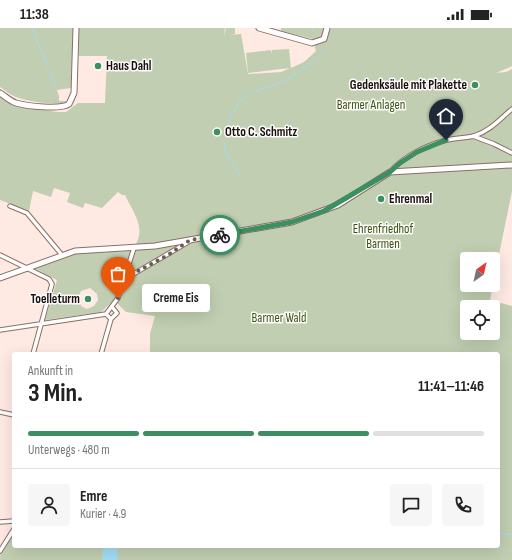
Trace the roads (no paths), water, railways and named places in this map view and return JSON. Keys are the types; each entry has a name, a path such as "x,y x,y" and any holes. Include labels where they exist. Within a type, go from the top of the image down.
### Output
{"street":[{"path":"0,93 15,103 24,105 62,108 69,104 74,93 76,28"},
{"path":"259,28 312,43 324,38 328,28"},
{"path":"0,278 62,255 88,250 134,248 292,222 338,205 390,172 400,163 434,144 473,136 493,126 512,108"},
{"path":"473,136 512,153"},
{"path":"390,172 512,165"},
{"path":"10,206 27,213 62,255"},
{"path":"125,279 190,240"},
{"path":"0,330 106,314 112,307 125,279 134,248"},
{"path":"0,255 50,280 52,284 34,352"},
{"path":"102,352 111,319 118,313 112,307"},
{"path":"106,314 111,319"},
{"path":"0,412 12,415"},
{"path":"0,522 12,521"},
{"path":"0,550 12,532"}],"water":[{"path":"103,548 117,548 118,560 102,560"}],"waterway":[{"path":"32,28 48,67"},
{"path":"312,28 313,32"},
{"path":"254,91 285,81 309,65 326,50"},
{"path":"49,70 55,86"},
{"path":"227,136 230,118 240,101 250,93"},
{"path":"225,143 225,150 242,178"},
{"path":"500,533 512,535"}],"place":[{"name":"Haus Dahl","path":"98,66"},
{"name":"Gedenksäule mit Plakette","path":"475,85"},
{"name":"Otto C. Schmitz","path":"217,132"},
{"name":"Ehrenmal","path":"381,199"},
{"name":"Creme Eis","path":"118,298"},
{"name":"Toelleturm","path":"88,299"}],"park label":[{"name":"Barmer Anlagen","path":"371,105"},
{"name":"Ehrenfriedhof Barmen","path":"383,236"},
{"name":"Barmer Wald","path":"279,318"}]}
